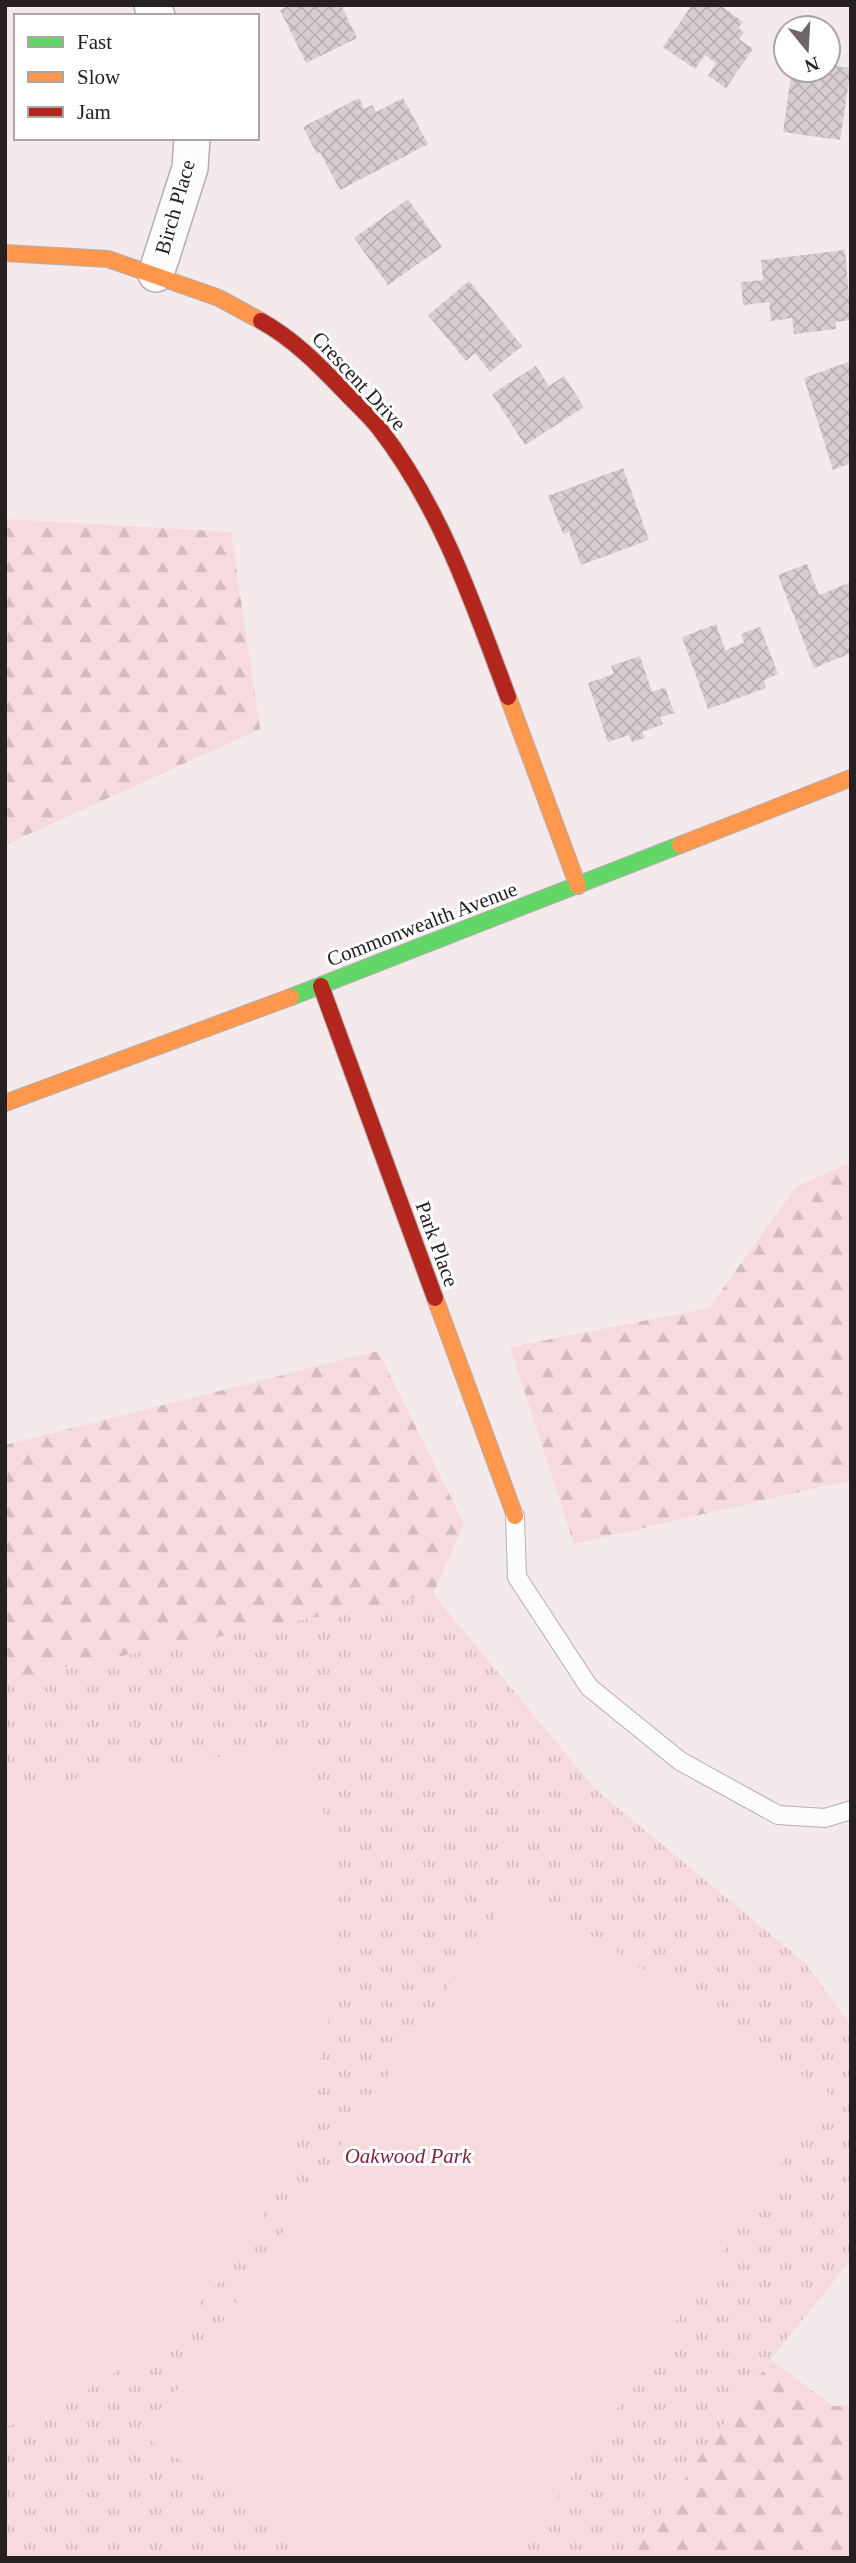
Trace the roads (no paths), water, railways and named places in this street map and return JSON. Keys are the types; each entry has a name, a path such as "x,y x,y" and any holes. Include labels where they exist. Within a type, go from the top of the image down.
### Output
{"street":[{"name":"Birch Place","path":"156,274 190,169 192,140"},
{"name":"Crescent Drive","path":"5,253 108,259 219,298 278,330 320,366 378,427 433,511 463,576 579,886"},
{"name":"Commonwealth Avenue","path":"5,1103 321,986 851,778"},
{"name":"Park Place","path":"321,986 515,1516"}],"lane":[{"path":"515,1516 517,1577 589,1687 680,1761 779,1815 825,1818 851,1810"}],"park label":[{"name":"Oakwood Park","path":"408,2156"}]}
